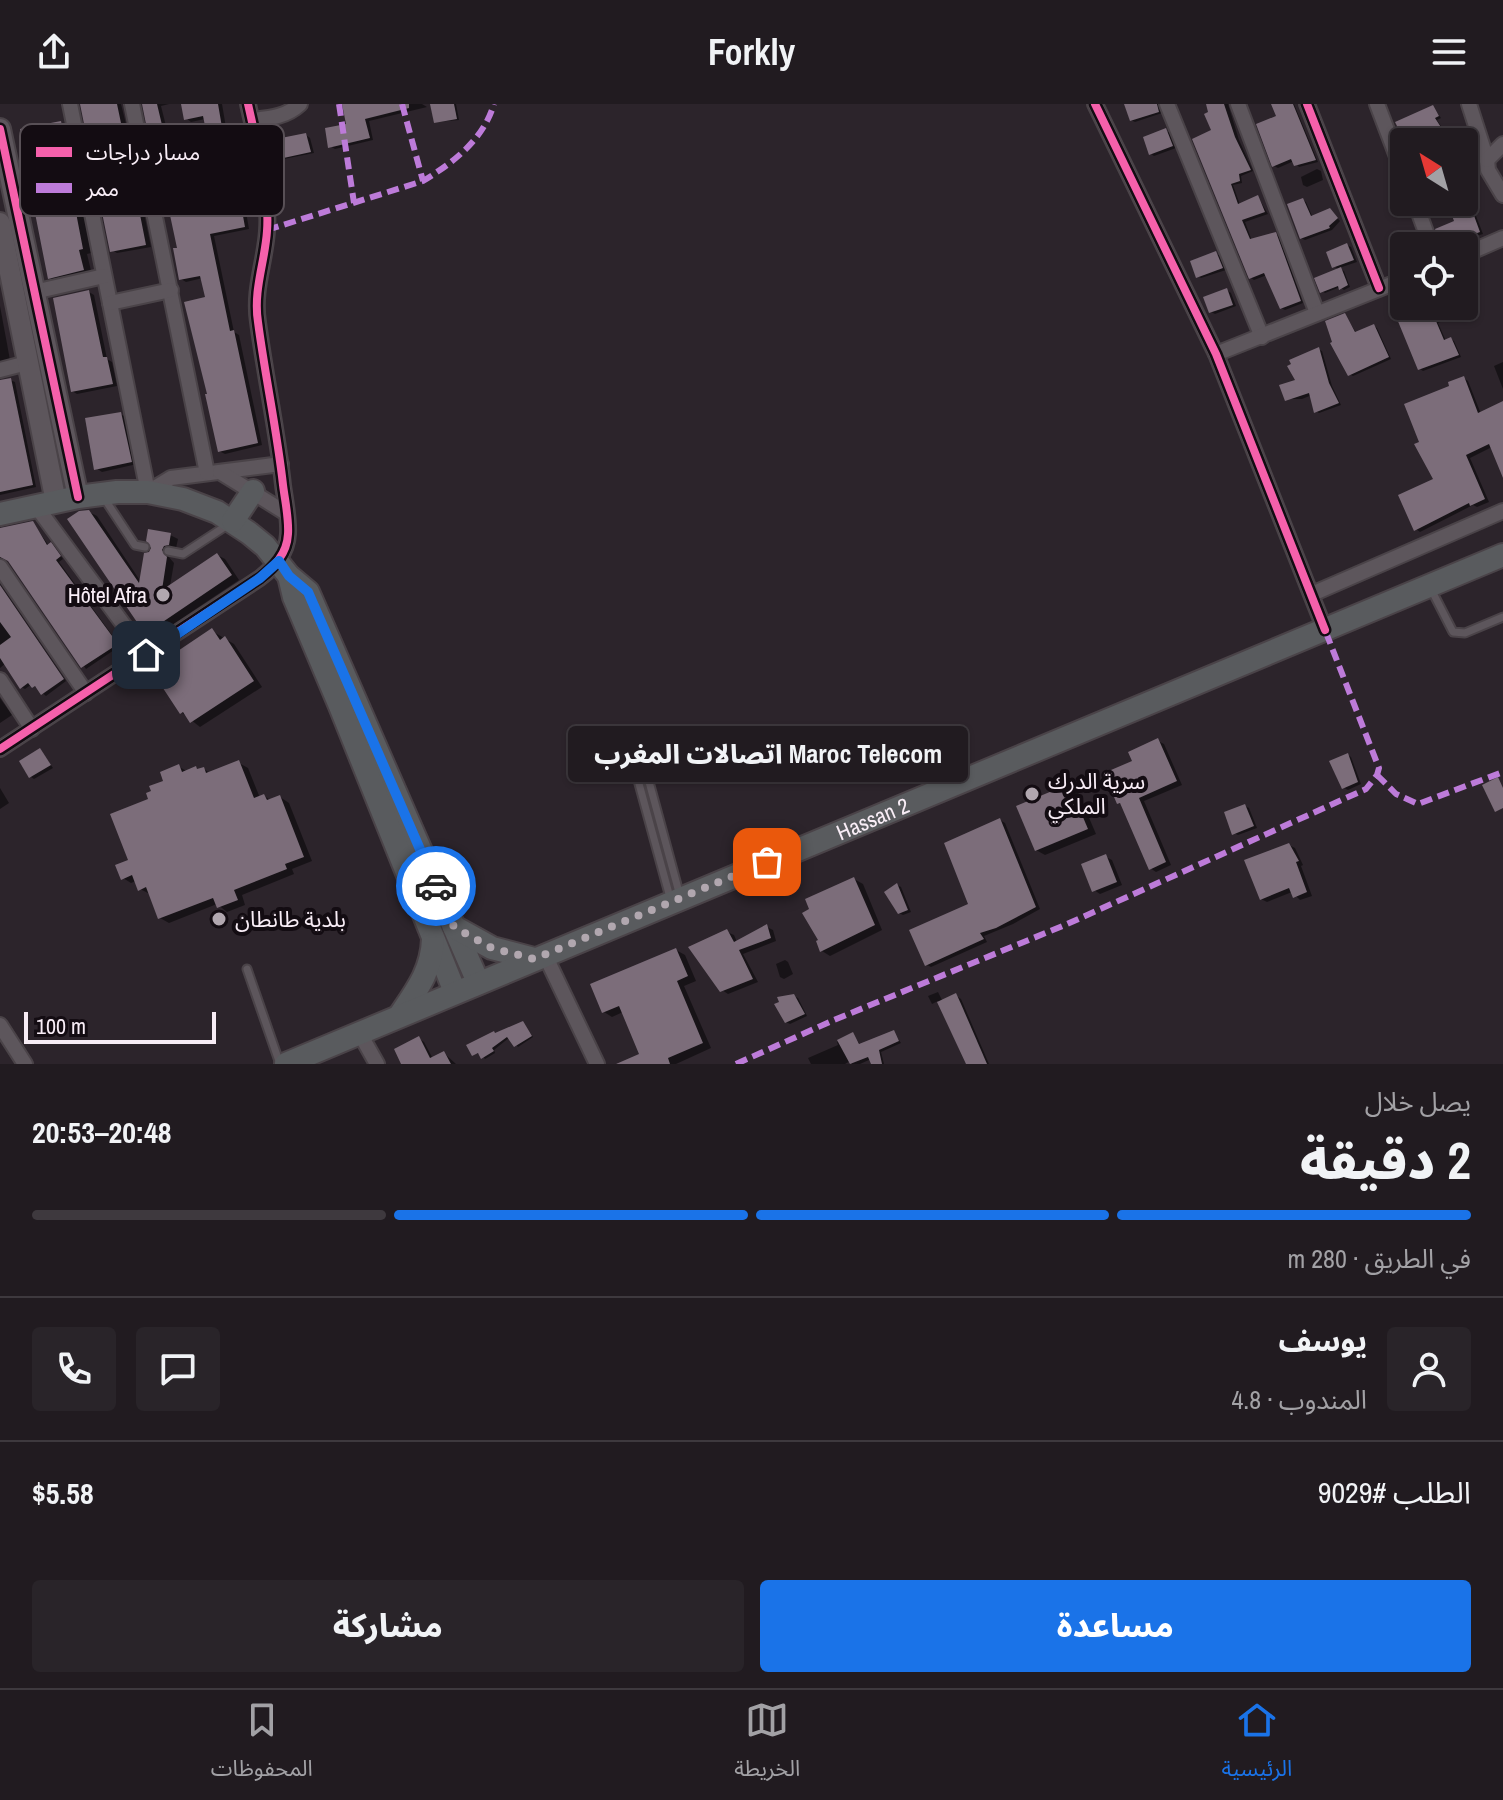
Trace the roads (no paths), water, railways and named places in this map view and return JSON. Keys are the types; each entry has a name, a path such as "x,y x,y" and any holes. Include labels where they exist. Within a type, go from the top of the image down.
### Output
{"main road":[{"path":"233,521 253,491"},
{"path":"0,514 68,499 148,492 192,502 233,521 249,533 308,592 478,982"},
{"name":"Hassan 2","path":"286,1064 1502,559"},
{"path":"284,569 455,992"},
{"path":"454,927 492,948 540,957"},
{"path":"400,1015 428,971 433,938"}],"street":[{"path":"70,104 74,124"},
{"path":"132,104 136,124"},
{"path":"248,104 253,124"},
{"path":"252,120 278,117 300,104"},
{"path":"1095,104 1216,354 1325,630"},
{"path":"1167,104 1262,337"},
{"path":"1238,104 1317,313"},
{"path":"1307,104 1379,288"},
{"path":"1377,104 1390,138"},
{"path":"1469,104 1488,170 1503,195"},
{"path":"0,129 34,292 68,499"},
{"path":"1487,160 1503,144"},
{"path":"92,216 148,492 171,478 281,464"},
{"path":"155,216 214,473"},
{"path":"0,749 260,578 284,569 288,533 281,464 257,320 260,263 267,230 266,216"},
{"path":"0,224 27,363 68,499 146,655"},
{"path":"1478,249 1503,238"},
{"path":"34,292 104,276"},
{"path":"1216,354 1390,284"},
{"path":"110,303 171,290"},
{"path":"0,370 27,363"},
{"path":"214,473 253,491 286,513"},
{"path":"1312,594 1503,511"},
{"path":"0,567 86,693"},
{"path":"0,680 32,729"},
{"path":"540,957 597,1064"},
{"path":"0,1025 25,1064"},
{"path":"359,1032 377,1064"}],"lane":[{"path":"68,499 135,545 145,547"},
{"path":"168,551 183,554 233,521"},
{"path":"1430,587 1453,632 1465,633 1503,617"},
{"path":"641,776 648,778 658,812 676,900 648,816 638,780 641,776"},
{"path":"648,816 658,812"},
{"path":"247,969 280,1064"}],"place":[{"name":"Hôtel Afra","path":"163,595"},
{"name":"سرية الدرك الملكي","path":"1032,794"},
{"name":"Maroc Telecom اتصالات المغرب","path":"767,862"},
{"name":"بلدية طانطان","path":"219,919"}]}
